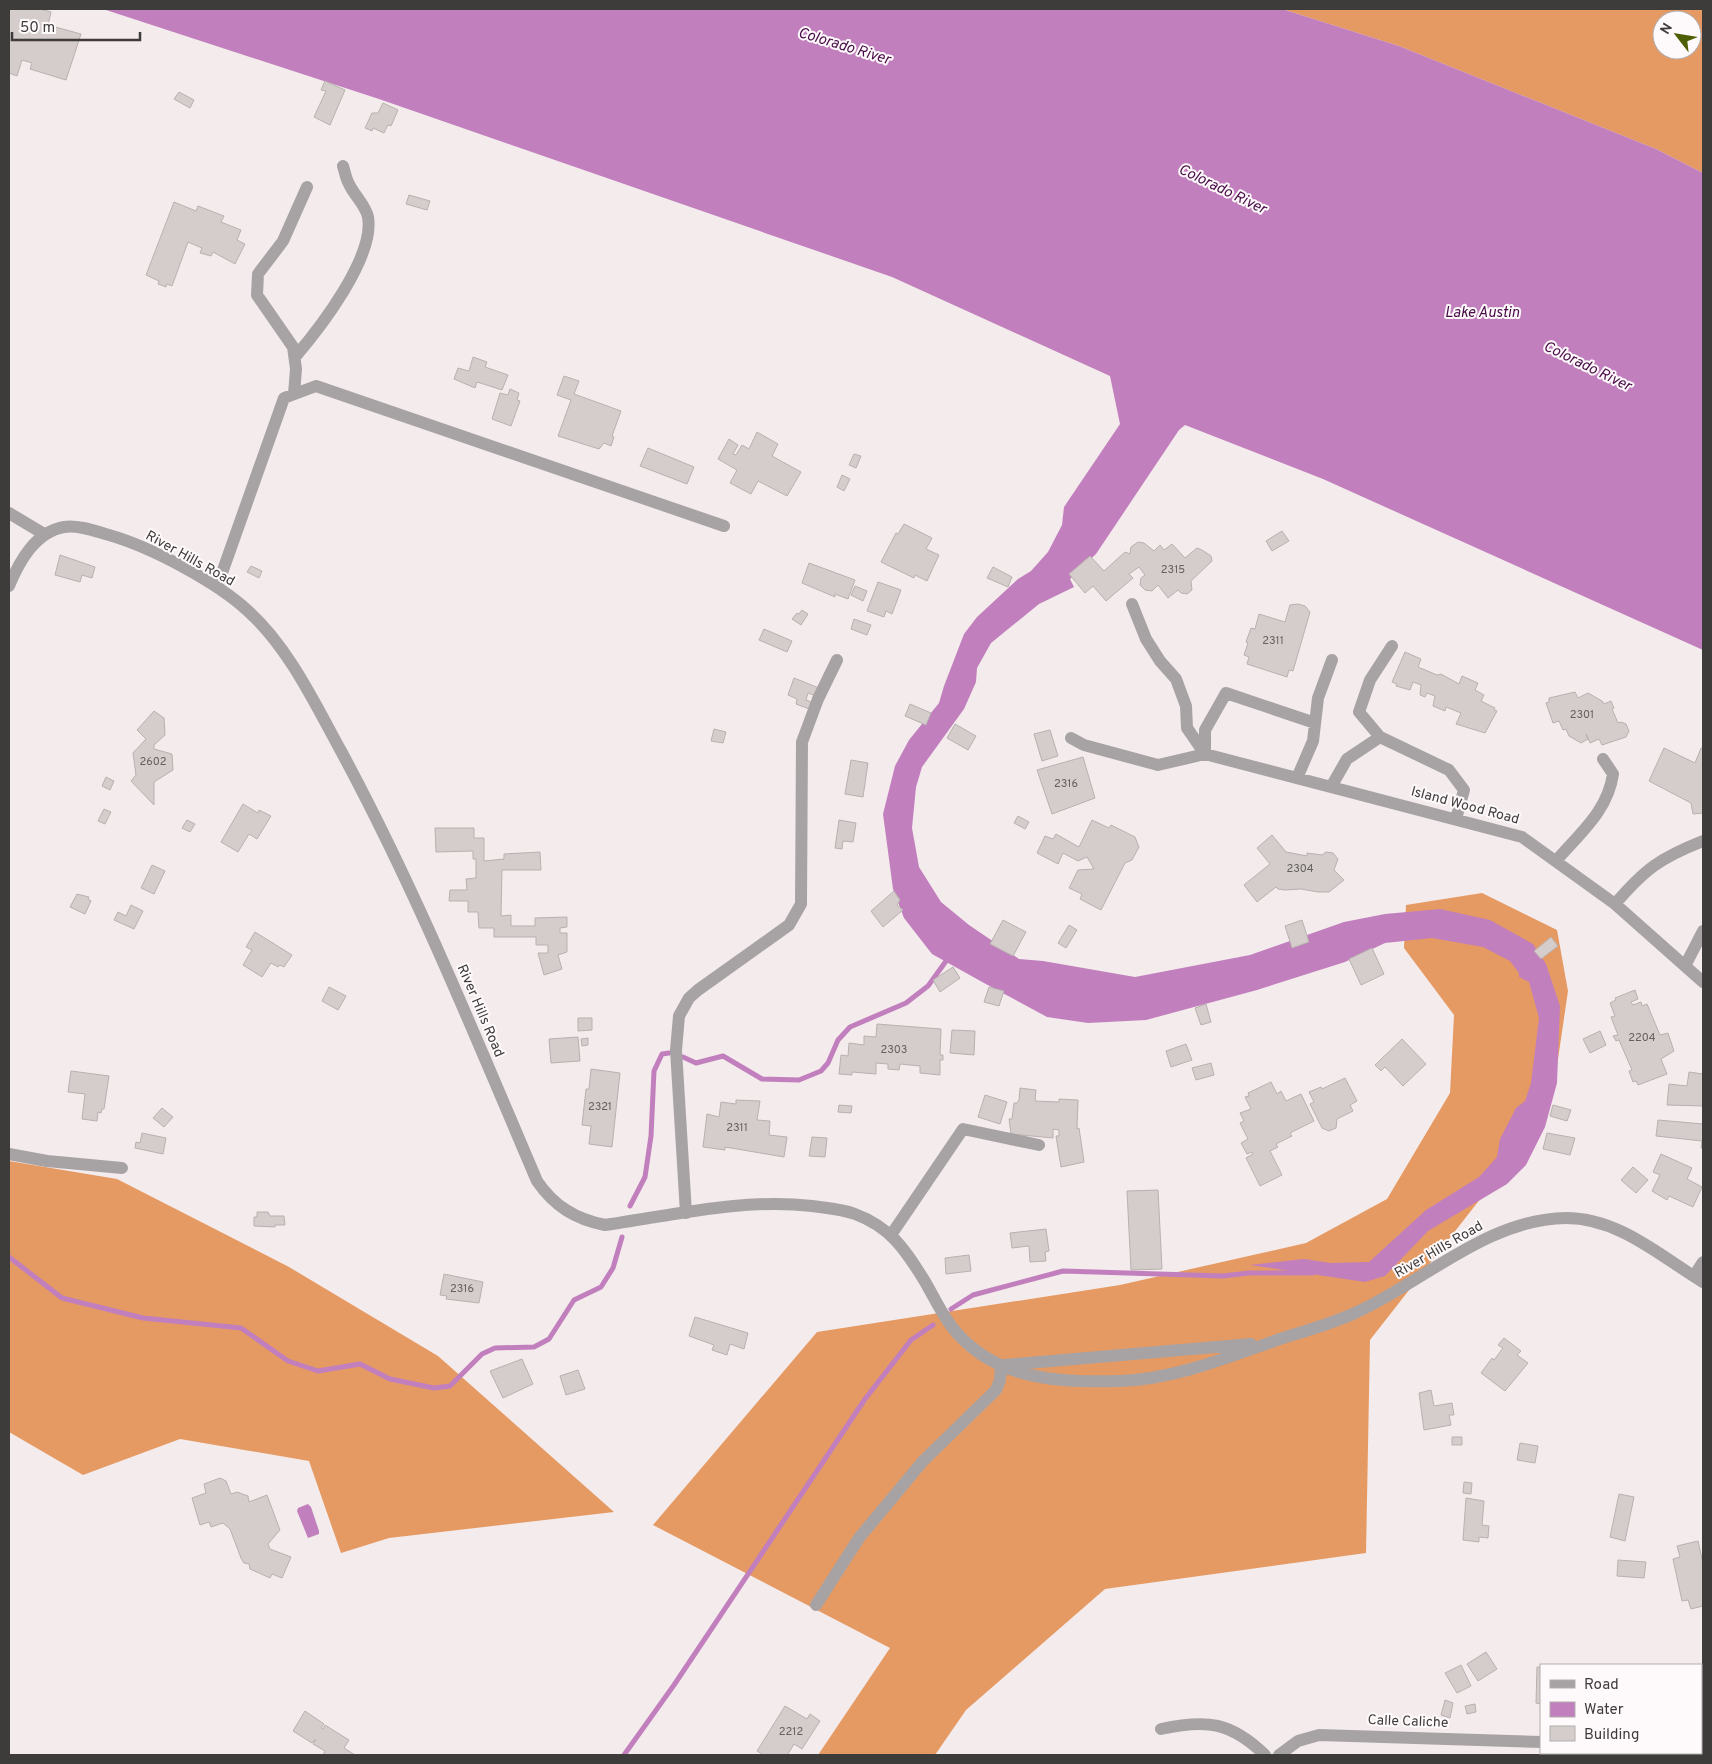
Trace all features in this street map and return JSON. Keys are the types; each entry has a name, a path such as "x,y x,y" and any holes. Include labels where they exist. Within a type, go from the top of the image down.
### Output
{"street":[{"path":"294,357 321,327 364,252 369,234 368,216 347,182 343,166"},
{"path":"294,394 296,369 293,347 256,296 258,274 284,241 307,187"},
{"path":"217,587 284,398 316,386 724,526"},
{"path":"9,513 44,534 28,551 9,586"},
{"name":"River Hills Road","path":"44,534 64,527 85,528 116,537 158,556 217,587 248,612 266,632 309,694 392,848 537,1181 546,1195 564,1210 584,1221 605,1225 746,1204 782,1203 853,1213 882,1227 906,1249 952,1327 975,1351 1001,1365 1028,1376 1060,1380 1124,1381 1174,1374 1271,1342 1354,1314 1406,1286 1490,1236 1526,1224 1567,1218 1605,1225 1640,1240 1698,1279"},
{"path":"1132,604 1146,639 1160,661 1176,679 1186,706 1187,728 1204,754"},
{"path":"1392,646 1370,680 1359,712 1380,737 1449,770 1464,790 1456,819"},
{"path":"686,1213 676,1050 679,1016 689,998 698,990 793,922 796,916 801,904 802,742 818,699 837,660"},
{"path":"1297,778 1313,741 1318,698 1332,660"},
{"path":"1204,754 1205,730 1226,693 1315,723"},
{"path":"1331,787 1347,759 1380,737"},
{"path":"1071,738 1084,745 1158,764 1204,754"},
{"name":"Island Wood Road","path":"1204,754 1522,837 1615,904 1703,982"},
{"path":"1556,861 1592,822 1611,789 1613,774 1602,759"},
{"path":"1615,904 1645,871 1676,851 1703,841"},
{"path":"1685,966 1703,931"},
{"path":"891,1235 963,1129 1039,1145"},
{"path":"9,1154 46,1161 122,1168"},
{"path":"1698,1279 1703,1262"},
{"name":"River Hills Road","path":"1001,1365 1271,1342"},
{"path":"816,1605 860,1538 923,1461 996,1390 1000,1380 1001,1365"},
{"path":"1161,1729 1181,1725 1217,1725 1235,1730 1265,1755"},
{"name":"Calle Caliche","path":"1279,1755 1298,1741 1319,1736 1540,1742"}],"shaded area":[{"path":"1282,9 1703,9 1703,173 1656,149 1399,46"},
{"path":"1482,893 1557,930 1568,991 1557,1066 1506,1166 1370,1340 1366,1553 1105,1589 966,1710 935,1755 818,1755 890,1648 653,1525 817,1332 1120,1285 1306,1243 1387,1199 1450,1093 1454,1015 1404,948 1406,905"},
{"path":"9,1161 117,1179 289,1267 438,1356 614,1512 389,1538 341,1553 309,1461 180,1439 83,1475 9,1432"}],"water":[{"name":"Lake Austin","path":"103,9 1282,9 1399,46 1656,149 1703,173 1703,650 1323,479 1185,425 1179,430 1096,554 1070,579 1074,587 1039,604 991,643 977,668 976,682 964,709 922,767 916,787 912,828 919,867 941,902 969,925 1019,959 1043,961 1135,977 1250,955 1344,922 1385,914 1440,909 1490,920 1533,944 1546,964 1560,1006 1557,1083 1545,1127 1526,1165 1507,1184 1428,1231 1385,1276 1365,1282 1250,1265 1304,1259 1331,1263 1369,1262 1426,1210 1479,1177 1497,1157 1500,1139 1516,1108 1525,1101 1531,1083 1539,1018 1529,982 1519,977 1519,973 1510,961 1483,947 1432,938 1385,943 1345,962 1257,990 1146,1020 1088,1023 1047,1017 932,954 904,918 893,889 883,814 895,766 909,740 939,703 964,634 977,617 1018,579 1031,571 1048,552 1062,525 1064,507 1120,424 1110,376 892,277 379,99"},
{"path":"308,1504 311,1507 319,1534 308,1538 297,1511 298,1508"}],"building":[{"path":"9,9 40,9 51,12 48,25 81,34 66,80 30,69 32,63 22,60 17,76 9,73"},
{"path":"325,81 345,90 330,125 314,117 326,91 321,90"},
{"path":"179,92 194,100 190,108 174,99"},
{"path":"383,103 398,110 391,126 388,125 384,133 373,128 372,131 365,128 372,113 378,113"},
{"path":"409,195 430,201 427,210 406,204"},
{"path":"174,202 196,211 198,206 224,216 221,222 241,230 237,240 245,244 235,264 213,252 211,256 200,253 202,248 188,242 172,286 167,284 166,287 158,284 159,281 146,275"},
{"path":"473,357 487,362 485,367 508,375 502,390 477,382 475,388 454,379 458,368 469,371"},
{"path":"564,376 579,381 574,394 621,411 612,436 614,437 611,446 604,443 599,449 558,436 571,400 557,395"},
{"path":"510,389 519,393 517,400 520,401 511,426 492,419 500,393 508,395"},
{"path":"757,432 778,444 772,456 801,472 787,496 758,481 751,494 730,483 737,470 718,459 729,439 738,445 733,454 736,455 742,445 749,449"},
{"path":"648,448 694,467 687,484 640,466"},
{"path":"854,454 861,456 856,468 849,465"},
{"path":"842,475 850,479 844,491 837,487"},
{"path":"904,524 932,538 926,549 939,555 927,581 915,575 914,578 881,562 896,533 898,534"},
{"path":"1282,531 1289,541 1272,551 1266,541"},
{"path":"1138,542 1144,543 1154,551 1160,545 1164,550 1172,544 1185,558 1197,548 1211,556 1212,561 1191,581 1192,590 1187,594 1181,593 1178,590 1168,598 1158,585 1152,591 1145,590 1140,585 1141,578 1145,575 1139,567 1129,574 1133,578 1106,601 1093,586 1085,593 1069,574 1090,556 1104,571 1125,552 1130,554 1131,547"},
{"path":"60,555 95,567 92,578 82,575 80,582 55,575"},
{"path":"809,563 855,580 848,599 835,594 835,597 802,583"},
{"path":"251,566 262,571 259,578 247,572"},
{"path":"993,567 1012,577 1008,587 987,578"},
{"path":"878,582 901,590 892,614 886,611 884,617 867,611"},
{"path":"855,586 867,591 863,601 851,595"},
{"path":"1298,604 1305,606 1310,612 1293,671 1289,670 1287,677 1247,664 1249,657 1244,655 1248,643 1246,642 1251,628 1255,629 1259,614 1285,622 1290,605"},
{"path":"802,610 808,614 801,625 792,619"},
{"path":"854,619 871,625 867,635 851,629"},
{"path":"764,629 792,641 787,652 759,640"},
{"path":"1405,652 1421,659 1418,667 1437,675 1441,674 1459,684 1462,676 1478,683 1475,690 1484,695 1481,701 1497,711 1485,733 1456,724 1461,713 1446,707 1445,711 1433,706 1435,696 1427,693 1425,697 1420,695 1421,685 1413,682 1410,690 1396,686 1397,684 1392,682"},
{"path":"794,678 819,688 816,696 808,693 806,700 814,703 812,710 796,704 797,699 788,695"},
{"path":"1575,692 1578,698 1588,693 1604,704 1611,701 1618,723 1626,724 1629,731 1626,737 1602,745 1599,739 1590,743 1586,734 1588,739 1581,743 1569,736 1566,729 1563,730 1559,721 1553,723 1546,703 1549,702 1549,698"},
{"path":"910,704 931,713 926,725 905,716"},
{"path":"154,711 164,718 165,735 154,745 154,749 172,754 173,770 154,782 154,805 131,781 136,775 133,753 146,739 137,730"},
{"path":"955,724 976,736 968,750 947,738"},
{"path":"714,729 726,732 723,743 711,741"},
{"path":"1050,730 1058,756 1042,761 1034,734"},
{"path":"1664,748 1695,763 1701,748 1703,749 1703,813 1693,814 1691,803 1649,781"},
{"path":"1083,757 1095,798 1052,814 1037,770"},
{"path":"851,760 868,763 863,797 845,794"},
{"path":"106,777 114,781 110,790 102,786"},
{"path":"243,804 258,813 259,810 271,816 257,839 249,834 238,852 221,842"},
{"path":"104,809 111,812 105,824 98,821"},
{"path":"1018,816 1029,822 1025,829 1014,823"},
{"path":"187,820 195,824 190,832 182,828"},
{"path":"839,820 856,823 853,842 843,841 842,849 835,848"},
{"path":"1092,820 1109,828 1111,825 1135,837 1139,847 1132,860 1125,863 1101,910 1080,899 1082,894 1069,888 1078,870 1094,869 1087,857 1078,861 1063,853 1058,864 1037,853 1045,836 1053,839 1056,834 1079,847"},
{"path":"435,828 474,828 474,838 484,838 484,861 504,859 504,854 540,852 541,870 502,870 501,916 511,915 511,926 535,926 535,918 567,917 567,927 560,928 560,933 567,933 567,952 558,955 562,969 544,975 538,953 548,953 548,945 536,945 536,937 494,937 494,928 479,928 478,912 468,912 468,901 449,901 450,890 467,890 466,879 476,878 476,859 473,859 473,851 436,852"},
{"path":"1272,835 1286,852 1307,856 1307,853 1322,855 1326,852 1333,853 1338,859 1334,870 1344,880 1329,892 1301,889 1285,890 1276,887 1257,902 1244,885 1270,864 1257,848"},
{"path":"152,865 165,871 154,894 141,888"},
{"path":"894,891 900,900 897,905 903,910 883,927 871,911"},
{"path":"77,894 89,897 88,899 91,901 85,914 70,907"},
{"path":"131,905 143,911 134,929 114,920 118,912 126,916"},
{"path":"1003,920 1026,932 1013,956 990,944"},
{"path":"1302,920 1309,942 1292,948 1285,926"},
{"path":"1069,925 1077,930 1066,948 1058,943"},
{"path":"255,932 292,955 284,967 280,965 278,967 271,963 262,977 243,965 252,950 246,947"},
{"path":"1551,937 1558,946 1541,959 1534,951"},
{"path":"1372,948 1384,974 1361,985 1349,959"},
{"path":"953,967 960,978 940,992 933,980"},
{"path":"329,987 346,996 338,1010 322,1001"},
{"path":"989,987 1004,991 999,1006 984,1002"},
{"path":"1635,990 1638,999 1631,1002 1633,1005 1641,1002 1642,1006 1647,1004 1660,1035 1668,1033 1674,1051 1661,1059 1667,1074 1638,1085 1636,1081 1633,1082 1629,1071 1632,1070 1619,1040 1616,1041 1613,1036 1618,1035 1611,1017 1615,1016 1610,1003 1616,1000 1615,998"},
{"path":"1206,1004 1211,1022 1201,1025 1195,1008"},
{"path":"578,1018 592,1018 592,1030 578,1031"},
{"path":"877,1024 941,1029 940,1055 943,1055 943,1060 940,1060 940,1075 920,1073 920,1066 900,1064 899,1070 888,1069 888,1064 876,1063 876,1074 852,1072 852,1075 839,1074 841,1055 848,1056 849,1043 864,1045 864,1036 876,1037"},
{"path":"952,1030 975,1031 974,1055 950,1053"},
{"path":"1600,1031 1606,1045 1590,1053 1583,1039"},
{"path":"578,1037 580,1061 551,1063 549,1039"},
{"path":"588,1038 588,1045 582,1046 581,1039"},
{"path":"1402,1039 1426,1064 1403,1086 1385,1067 1381,1071 1375,1065"},
{"path":"1186,1044 1192,1060 1171,1067 1166,1051"},
{"path":"1211,1063 1214,1075 1196,1080 1192,1068"},
{"path":"591,1069 620,1073 612,1147 589,1144 591,1126 582,1125 586,1089 589,1089"},
{"path":"71,1071 109,1076 104,1109 102,1109 101,1113 98,1112 97,1121 82,1119 85,1094 68,1092"},
{"path":"1689,1072 1703,1074 1703,1106 1667,1105 1669,1084 1687,1086"},
{"path":"1345,1078 1357,1101 1350,1105 1353,1111 1337,1119 1336,1128 1329,1131 1322,1128 1310,1104 1314,1102 1309,1092 1321,1087 1322,1089"},
{"path":"1271,1082 1277,1094 1281,1091 1286,1101 1301,1094 1314,1121 1290,1133 1292,1136 1276,1144 1278,1147 1270,1151 1282,1175 1260,1186 1246,1158 1253,1154 1252,1152 1247,1154 1241,1143 1248,1139 1240,1123 1244,1121 1240,1113 1251,1109 1245,1097 1249,1096 1248,1093"},
{"path":"1020,1088 1036,1090 1035,1101 1059,1102 1059,1099 1078,1100 1077,1129 1079,1128 1084,1162 1061,1167 1056,1136 1059,1136 1059,1130 1053,1129 1053,1138 1011,1134 1009,1119 1012,1119 1014,1103 1017,1103 1019,1100"},
{"path":"985,1095 1007,1102 1000,1124 978,1117"},
{"path":"736,1100 760,1101 757,1120 770,1121 769,1135 787,1137 784,1157 725,1147 725,1150 703,1147 707,1114 719,1117 721,1102 736,1104"},
{"path":"839,1105 852,1106 851,1113 838,1112"},
{"path":"1553,1105 1571,1110 1567,1121 1550,1116"},
{"path":"162,1108 173,1117 164,1127 153,1118"},
{"path":"1658,1120 1703,1124 1703,1148 1701,1148 1702,1141 1656,1136"},
{"path":"142,1133 166,1138 163,1154 135,1148 136,1142 140,1143"},
{"path":"1547,1133 1575,1138 1570,1155 1543,1149"},
{"path":"812,1137 827,1138 825,1157 809,1156"},
{"path":"1661,1154 1692,1168 1687,1179 1702,1187 1693,1207 1669,1196 1667,1200 1652,1191 1660,1175 1653,1172"},
{"path":"1633,1167 1648,1180 1636,1193 1621,1180"},
{"path":"1158,1190 1162,1269 1131,1270 1127,1191"},
{"path":"257,1212 268,1212 270,1216 284,1216 285,1225 275,1225 275,1227 254,1226 254,1217 257,1217"},
{"path":"1046,1229 1049,1251 1045,1252 1046,1261 1030,1262 1029,1246 1012,1248 1010,1233"},
{"path":"969,1255 971,1271 946,1274 945,1258"},
{"path":"444,1274 483,1282 479,1303 446,1299 447,1296 440,1295"},
{"path":"695,1317 748,1333 744,1349 730,1344 727,1355 712,1350 714,1345 689,1336"},
{"path":"1504,1338 1521,1351 1517,1355 1528,1363 1505,1391 1481,1373 1492,1358 1494,1360 1503,1348 1498,1345"},
{"path":"522,1359 533,1384 503,1398 490,1371"},
{"path":"578,1370 585,1389 566,1395 560,1376"},
{"path":"1431,1390 1434,1406 1452,1403 1454,1415 1449,1415 1451,1425 1424,1430 1419,1393"},
{"path":"1452,1437 1462,1437 1462,1445 1452,1445"},
{"path":"1520,1443 1538,1446 1535,1463 1517,1460"},
{"path":"220,1478 226,1481 231,1494 237,1492 248,1496 249,1502 267,1495 280,1530 268,1544 270,1549 291,1557 282,1578 272,1574 270,1578 250,1569 249,1564 244,1563 241,1558 230,1529 223,1523 211,1527 209,1522 200,1525 192,1498 206,1493 204,1484"},
{"path":"1464,1482 1472,1483 1471,1494 1463,1493"},
{"path":"1619,1494 1634,1497 1625,1541 1610,1537"},
{"path":"1466,1498 1484,1501 1482,1525 1489,1526 1488,1538 1479,1537 1479,1542 1463,1540"},
{"path":"1698,1541 1703,1563 1703,1606 1691,1609 1688,1600 1682,1601 1673,1559 1680,1557 1677,1546"},
{"path":"1618,1560 1646,1562 1644,1578 1617,1576"},
{"path":"1486,1652 1497,1669 1478,1681 1467,1664"},
{"path":"1461,1665 1471,1686 1457,1693 1445,1673"},
{"path":"1537,1667 1540,1667 1540,1704 1536,1703"},
{"path":"1445,1700 1453,1703 1450,1718 1441,1715"},
{"path":"1475,1704 1476,1712 1467,1714 1465,1706"},
{"path":"785,1706 807,1719 810,1714 820,1721 802,1749 794,1744 788,1754 790,1755 764,1755 757,1751"},
{"path":"305,1711 324,1724 321,1728 323,1729 325,1725 349,1740 344,1748 355,1755 323,1755 325,1751 313,1744 316,1739 312,1743 293,1731"}],"waterway":[{"path":"683,1057 696,1063 723,1056 762,1079 799,1080 821,1071 828,1063 838,1040 850,1027 906,1003 928,986 949,957"},
{"path":"630,1206 645,1177 651,1136 654,1071 662,1054 669,1053"},
{"path":"9,1257 62,1298 143,1318 241,1328 288,1361 318,1371 360,1364 390,1379 434,1388 450,1386 482,1354 495,1348 534,1347 549,1339 574,1300 601,1287 613,1268 622,1237"},
{"path":"951,1309 973,1295 1063,1271 1223,1276 1249,1273 1313,1273"},
{"path":"624,1755 674,1685 865,1399 911,1340 933,1325"}],"water label":[{"name":"Colorado River","path":"844,47"},
{"name":"Colorado River","path":"1222,190"},
{"name":"Colorado River","path":"1587,367"}]}
